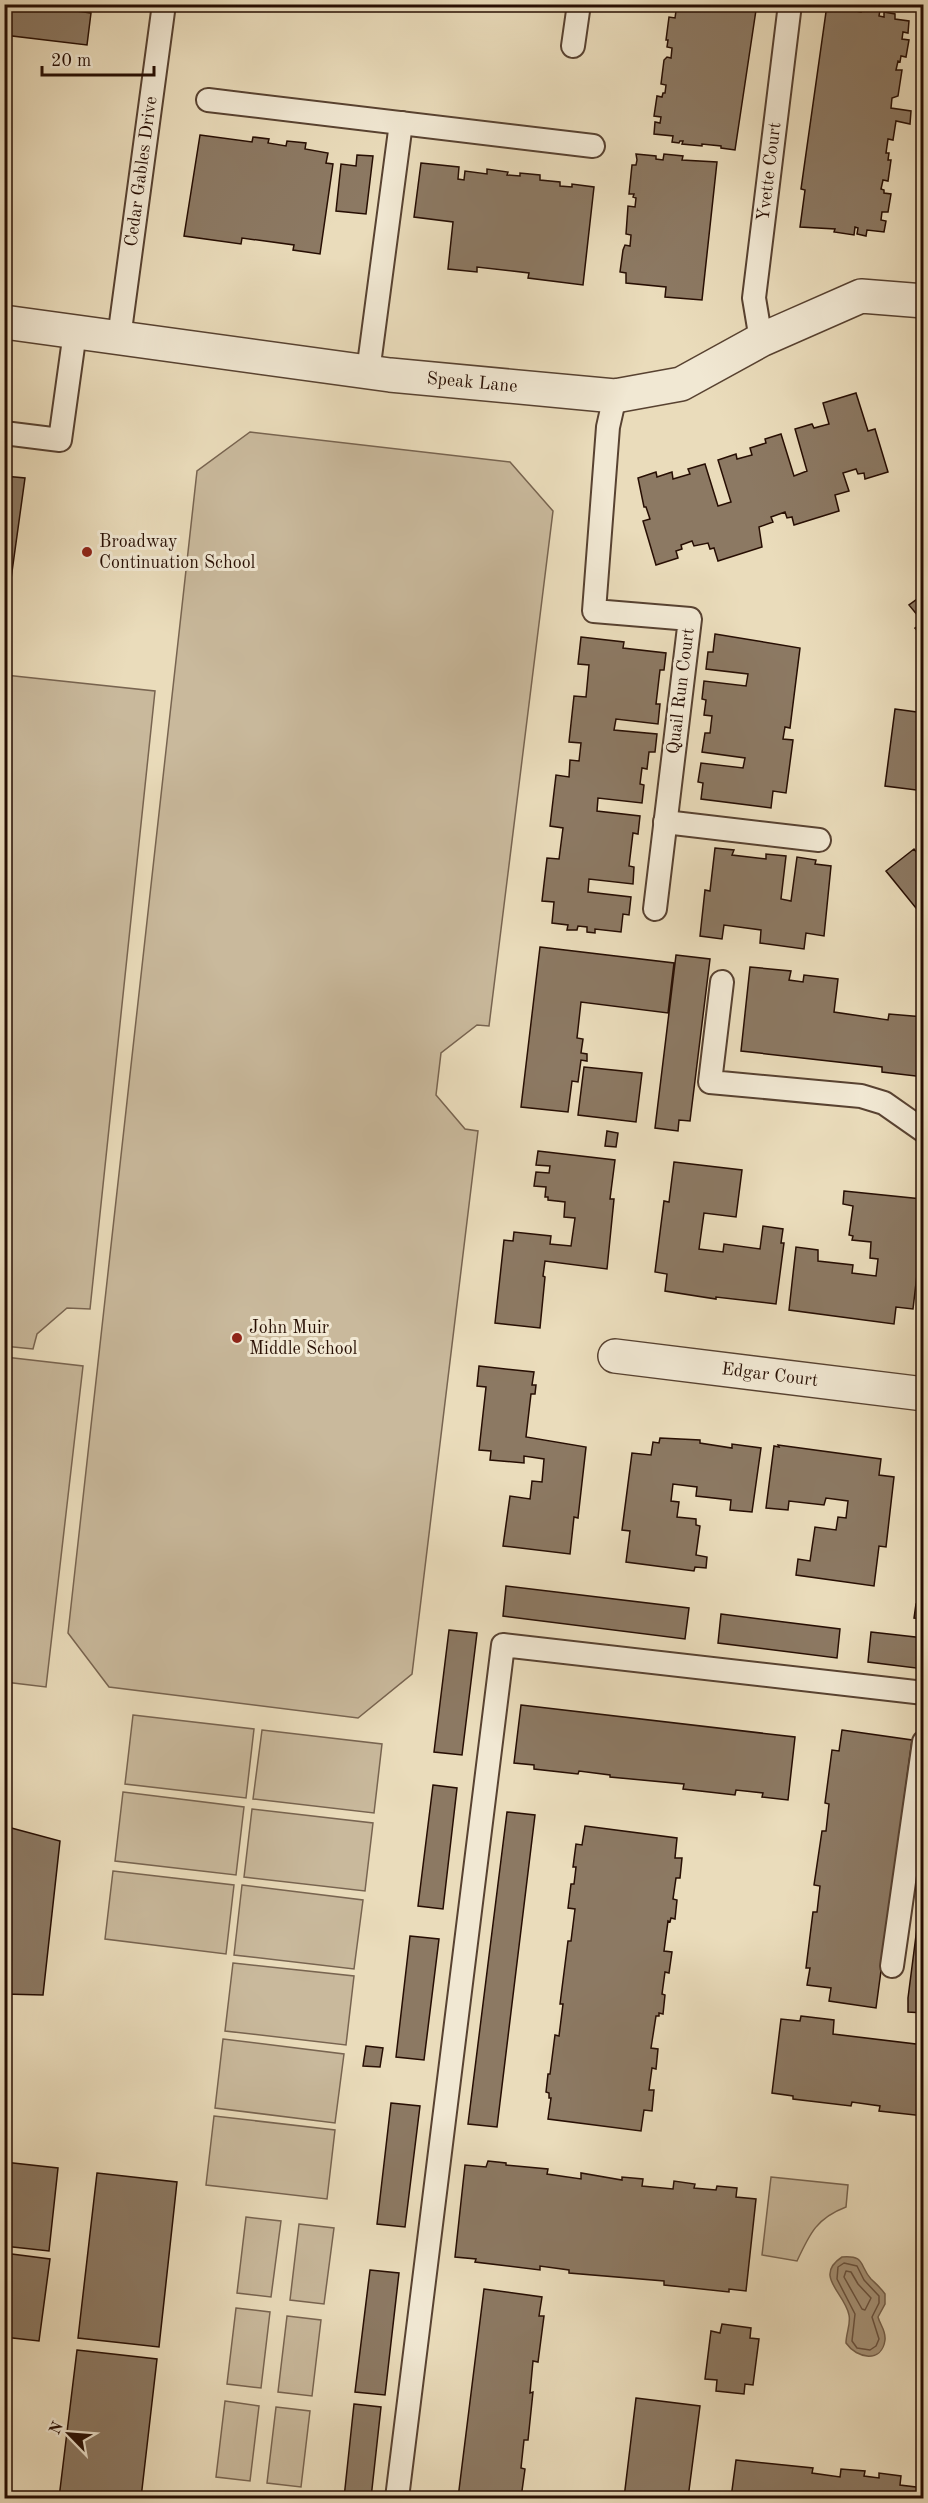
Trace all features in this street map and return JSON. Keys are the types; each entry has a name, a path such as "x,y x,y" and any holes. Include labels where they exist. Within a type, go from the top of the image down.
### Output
{"street":[{"name":"Speak Lane","path":"4,322 368,372 615,396 681,384 762,340 861,296 924,301"},
{"name":"Edgar Court","path":"615,1356 924,1394"}],"lane":[{"name":"Cedar Gables Drive","path":"119,338 164,4"},
{"path":"573,46 579,4"},
{"name":"Yvette Court","path":"762,340 754,298 790,4"},
{"path":"208,100 593,146"},
{"path":"368,372 400,123"},
{"path":"4,433 60,440 75,332"},
{"name":"Quail Run Court","path":"615,396 608,427 594,611 690,619 655,909"},
{"path":"665,822 819,840"},
{"path":"722,982 710,1082 861,1096 884,1103 924,1131"},
{"path":"397,2499 504,1645 924,1693"},
{"path":"892,1966 924,1742"}],"shaded area":[{"path":"250,432 510,462 553,511 489,1026 477,1025 441,1053 436,1095 465,1129 478,1131 412,1674 358,1718 109,1687 68,1633 197,471"},
{"path":"5,675 155,691 90,1309 67,1308 37,1334 33,1349 4,1346"},
{"path":"5,1357 83,1366 46,1687 5,1682"},
{"path":"133,1715 254,1729 246,1798 125,1784"},
{"path":"262,1730 382,1744 374,1813 253,1799"},
{"path":"123,1792 244,1807 236,1875 115,1861"},
{"path":"252,1809 373,1823 365,1891 244,1877"},
{"path":"113,1871 234,1885 226,1954 105,1939"},
{"path":"242,1885 363,1900 354,1969 234,1955"},
{"path":"233,1963 354,1976 346,2045 225,2031"},
{"path":"223,2039 344,2054 335,2123 215,2108"},
{"path":"214,2116 335,2130 327,2199 206,2185"},
{"path":"771,2177 848,2185 846,2207 821,2222 806,2242 797,2261 762,2255"},
{"path":"246,2217 281,2221 271,2297 237,2293"},
{"path":"299,2224 334,2228 324,2304 290,2300"},
{"path":"236,2308 270,2312 261,2388 227,2384"},
{"path":"287,2316 321,2320 312,2396 278,2392"},
{"path":"225,2401 259,2406 250,2481 216,2477"},
{"path":"276,2407 310,2411 301,2487 267,2483"}],"water":[{"path":"842,2257 859,2260 867,2274 885,2294 885,2304 878,2317 884,2330 885,2340 883,2347 874,2355 856,2353 846,2343 849,2315 830,2278 830,2271 834,2264"}],"building":[{"path":"4,4 25,4 91,13 87,45 4,35"},
{"path":"668,4 753,4 752,10 756,10 735,150 721,148 721,146 682,144 683,141 672,142 673,136 654,134 655,122 660,123 661,117 654,116 657,96 662,97 665,93 666,85 661,84 664,60 667,57 671,58 672,48 667,47 668,40 666,40 669,17 675,18 676,11 673,11 674,8 667,7"},
{"path":"827,5 861,12 861,8 880,10 879,16 884,17 884,12 895,14 895,19 909,21 908,33 903,32 902,39 909,40 906,57 901,56 896,70 902,70 898,96 892,98 891,108 911,111 910,124 896,121 893,140 888,139 886,153 889,153 888,160 891,160 888,181 883,180 881,189 884,193 891,194 888,212 882,212 881,220 886,221 884,232 867,230 866,236 857,234 858,228 855,227 854,235 834,232 835,229 800,227 805,190 801,189"},
{"path":"200,135 252,142 253,137 269,139 268,143 286,146 287,141 306,143 305,149 328,153 326,163 333,164 320,254 293,250 294,245 242,238 241,244 184,236"},
{"path":"636,154 656,156 656,159 663,160 664,154 683,156 682,160 717,162 702,300 665,297 666,287 626,283 626,273 620,272 623,250 625,245 630,246 631,235 626,234 628,206 635,207 636,198 633,197 634,194 629,194 632,165 636,165"},
{"path":"357,155 373,156 366,214 336,211 341,164 356,166"},
{"path":"421,163 459,167 458,179 464,180 465,171 487,174 487,169 508,172 507,175 520,176 520,173 540,175 540,180 560,182 560,186 572,187 572,184 594,187 583,285 528,278 529,273 477,267 477,272 448,269 453,222 414,217"},
{"path":"856,393 868,431 875,429 888,472 865,479 864,473 858,474 856,469 843,473 849,491 835,495 839,511 794,525 792,517 787,518 785,512 771,517 773,522 759,527 762,547 718,561 714,548 710,549 708,543 694,546 692,541 681,545 682,549 676,551 678,558 656,565 643,521 650,519 644,507 638,478 656,472 657,477 672,472 673,479 690,474 688,469 705,464 718,506 731,502 718,460 736,454 737,459 752,455 750,448 766,443 765,439 781,434 794,476 807,471 795,429 812,424 814,428 829,424 823,403"},
{"path":"4,476 25,478 6,615 4,615"},
{"path":"924,594 924,638 915,628 923,622 909,605"},
{"path":"715,634 800,648 790,728 785,727 783,739 793,740 786,793 773,791 771,808 701,799 703,783 698,782 701,763 743,768 745,758 702,752 705,733 710,733 712,716 704,715 706,700 702,699 704,681 746,686 748,674 706,669 708,652 713,652"},
{"path":"581,637 624,642 623,648 666,653 664,670 660,670 656,704 660,704 658,724 616,719 614,730 657,734 655,752 649,752 647,769 642,768 640,784 644,785 642,803 598,798 597,811 640,816 638,834 633,833 629,866 634,867 633,884 589,879 588,892 631,897 629,915 623,914 621,932 595,929 595,933 587,932 587,927 578,926 577,930 567,930 568,925 552,923 554,902 542,901 547,858 559,859 563,828 550,826 556,775 569,777 570,760 579,761 581,743 569,742 574,696 586,697 589,665 578,664"},
{"path":"895,709 924,713 924,791 885,786"},
{"path":"715,848 734,850 732,855 766,859 766,854 786,856 781,899 791,901 797,857 816,860 815,864 831,866 824,936 806,933 804,949 760,943 761,930 724,925 722,939 700,936 705,890 710,891"},
{"path":"924,848 924,918 886,871 914,849 917,853"},
{"path":"540,947 674,963 668,1013 581,1002 577,1038 583,1039 581,1053 587,1054 587,1061 581,1060 578,1082 572,1081 568,1112 521,1107"},
{"path":"676,955 710,959 690,1121 679,1120 678,1131 655,1128"},
{"path":"750,967 791,971 789,980 803,982 804,975 838,979 834,1012 888,1020 889,1014 924,1017 924,1077 882,1072 882,1067 741,1051"},
{"path":"584,1067 642,1073 636,1122 578,1115"},
{"path":"607,1131 618,1133 616,1147 605,1146"},
{"path":"538,1151 615,1160 610,1199 614,1199 607,1269 545,1261 540,1328 495,1323 504,1240 513,1241 514,1232 551,1236 550,1244 571,1246 575,1218 564,1217 565,1202 548,1200 548,1197 545,1197 546,1187 534,1186 536,1172 549,1173 550,1166 536,1165"},
{"path":"674,1162 742,1170 736,1217 704,1213 699,1249 723,1252 724,1244 760,1249 763,1226 783,1229 781,1243 784,1243 776,1304 716,1297 716,1299 665,1291 667,1274 655,1272 664,1201 669,1202"},
{"path":"844,1191 922,1199 918,1240 921,1240 913,1309 896,1307 894,1324 789,1310 796,1247 818,1250 818,1261 853,1265 852,1273 876,1276 878,1259 870,1258 871,1242 852,1240 853,1236 849,1235 853,1206 843,1204"},
{"path":"479,1366 534,1372 532,1385 536,1385 535,1394 531,1394 526,1437 586,1447 578,1518 574,1517 570,1554 503,1546 510,1496 530,1499 532,1481 542,1482 544,1459 524,1456 524,1463 490,1460 491,1451 479,1450 486,1387 477,1386"},
{"path":"660,1438 700,1440 700,1443 732,1448 732,1444 761,1448 752,1512 730,1510 731,1500 696,1496 697,1487 673,1484 671,1501 679,1502 677,1517 696,1519 696,1525 700,1526 696,1555 707,1557 706,1568 695,1567 694,1571 626,1562 630,1531 622,1530 632,1453 651,1455 653,1442 659,1443"},
{"path":"778,1445 881,1459 879,1475 894,1477 886,1547 879,1546 874,1586 796,1575 798,1559 810,1561 815,1527 836,1530 838,1517 846,1518 848,1501 826,1498 824,1505 789,1501 788,1510 766,1508 774,1446 779,1447"},
{"path":"506,1586 689,1608 685,1639 503,1616"},
{"path":"916,1604 924,1604 924,1619 914,1618"},
{"path":"721,1614 840,1629 837,1658 718,1643"},
{"path":"449,1630 477,1633 462,1755 434,1752"},
{"path":"871,1632 924,1638 924,1669 868,1662"},
{"path":"521,1705 795,1737 788,1800 762,1797 763,1793 736,1790 735,1795 683,1789 684,1784 610,1777 610,1775 579,1771 578,1774 534,1769 534,1765 514,1763"},
{"path":"842,1730 912,1740 876,2008 829,2001 831,1988 807,1985 810,1968 806,1968 813,1912 817,1912 820,1886 814,1885 822,1831 826,1831 829,1804 825,1803 832,1750 839,1751"},
{"path":"433,1785 457,1788 443,1909 418,1906"},
{"path":"507,1812 535,1815 497,2127 468,2124"},
{"path":"4,1826 60,1841 43,1995 4,1994"},
{"path":"585,1826 677,1838 675,1858 682,1858 680,1878 676,1878 673,1899 677,1900 675,1919 671,1918 670,1922 668,1921 664,1951 672,1952 669,1973 665,1972 662,1994 665,1995 663,2014 659,2013 659,2016 656,2016 651,2048 658,2049 656,2069 652,2068 649,2090 654,2090 652,2111 644,2110 641,2131 548,2119 551,2098 546,2092 548,2074 550,2074 555,2035 559,2036 563,2004 560,2004 568,1941 571,1941 575,1909 568,1908 571,1884 574,1884 576,1867 573,1867 576,1844 582,1845"},
{"path":"924,1873 924,2013 908,2012 908,1998"},
{"path":"410,1936 439,1939 424,2060 396,2057"},
{"path":"801,2016 834,2020 833,2034 924,2045 924,2116 879,2111 880,2106 852,2102 851,2106 793,2099 793,2096 772,2093 781,2019 800,2021"},
{"path":"366,2046 383,2048 380,2067 363,2066"},
{"path":"391,2103 420,2106 405,2227 377,2224"},
{"path":"488,2161 548,2169 547,2174 581,2179 581,2173 622,2180 622,2177 643,2179 642,2186 673,2189 674,2181 695,2184 694,2188 716,2190 717,2186 737,2188 736,2197 756,2199 746,2291 729,2289 729,2292 664,2285 664,2281 569,2273 569,2270 540,2266 540,2270 475,2262 476,2259 455,2257 465,2165 486,2167"},
{"path":"4,2162 58,2168 49,2251 4,2246"},
{"path":"97,2173 177,2182 159,2347 78,2338"},
{"path":"4,2253 50,2259 39,2341 4,2337"},
{"path":"370,2270 399,2273 385,2395 355,2392"},
{"path":"484,2289 542,2297 539,2316 544,2316 538,2362 533,2361 530,2393 533,2392 528,2440 524,2440 521,2468 525,2469 521,2498 458,2498"},
{"path":"722,2324 751,2328 750,2338 759,2339 753,2385 745,2384 744,2394 716,2391 717,2380 705,2379 711,2331 720,2333"},
{"path":"77,2350 157,2359 141,2498 59,2498"},
{"path":"636,2398 700,2406 688,2498 624,2498"},
{"path":"354,2404 381,2407 371,2498 344,2498"},
{"path":"736,2460 813,2468 812,2473 840,2477 841,2469 865,2471 864,2476 879,2478 879,2473 901,2476 900,2485 924,2488 924,2498 731,2498"}],"place":[{"name":"Broadway Continuation School","path":"87,552"},
{"name":"John Muir Middle School","path":"237,1338"}]}
